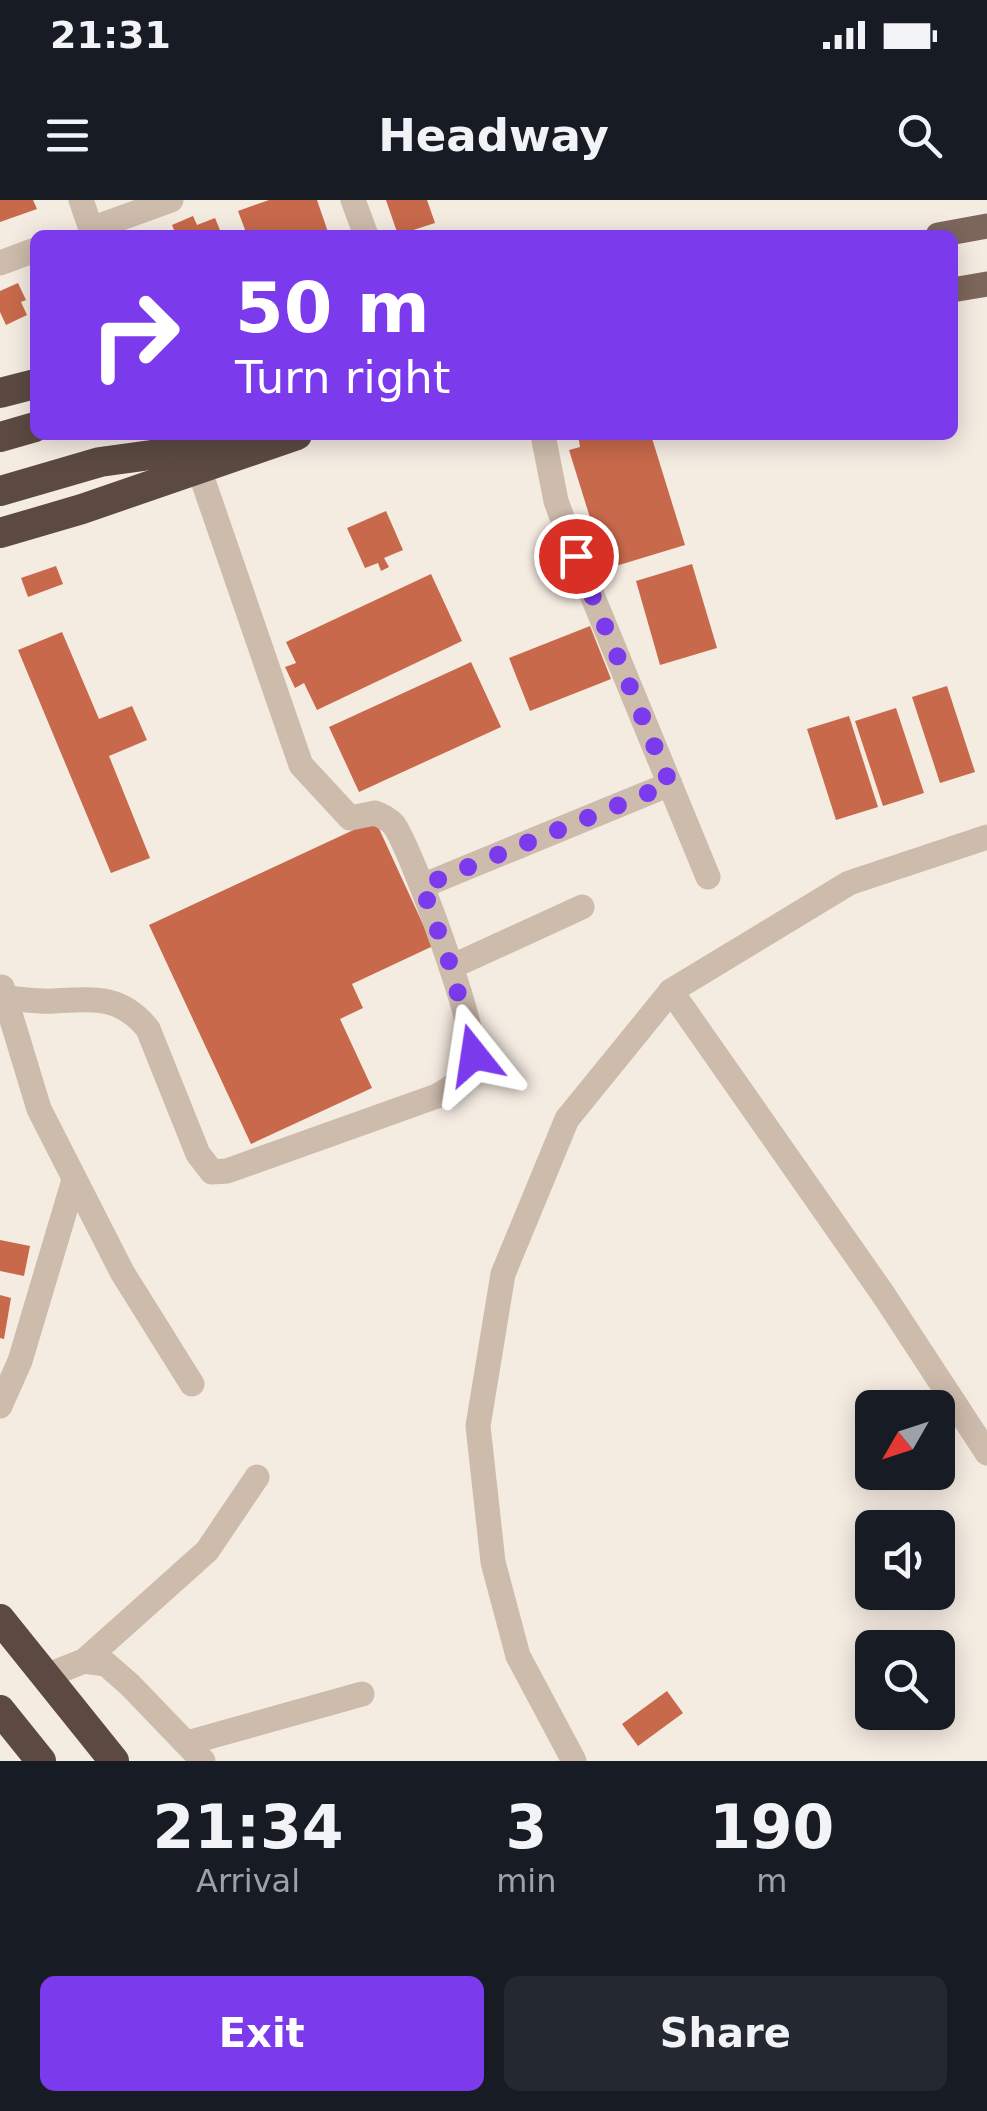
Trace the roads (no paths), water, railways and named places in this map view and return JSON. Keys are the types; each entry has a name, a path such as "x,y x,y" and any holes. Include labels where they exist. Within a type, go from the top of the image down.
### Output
{"highway":[{"path":"0,394 30,385"},
{"path":"0,437 30,428"},
{"path":"0,492 100,462 261,440"},
{"path":"0,534 283,440"},
{"path":"3,1623 114,1761"},
{"path":"3,1623 86,1761"},
{"path":"0,1710 41,1761"}],"main road":[{"path":"958,231 987,226"},
{"path":"958,289 987,284"}],"street":[{"path":"81,200 83,230"},
{"path":"88,230 171,200"},
{"path":"352,200 364,230"},
{"path":"0,263 30,252"},
{"path":"544,440 556,501 708,878"},
{"path":"192,1384 122,1272 39,1109 3,990 52,1001 83,998 115,1003 136,1014 148,1029 198,1154 212,1172 227,1171 454,1087 466,1074 474,1055 451,967 422,886 394,825 374,813 350,818 302,765 199,469"},
{"path":"422,886 670,784"},
{"path":"574,1761 518,1656 493,1562 478,1426 503,1274 567,1120 671,991 850,883 987,837"},
{"path":"451,967 582,908"},
{"path":"671,991 883,1294 987,1453"},
{"path":"0,1406 20,1362 74,1180"},
{"path":"46,1676 84,1661 207,1551 257,1476"},
{"path":"84,1661 106,1664 195,1752 362,1694"}]}
